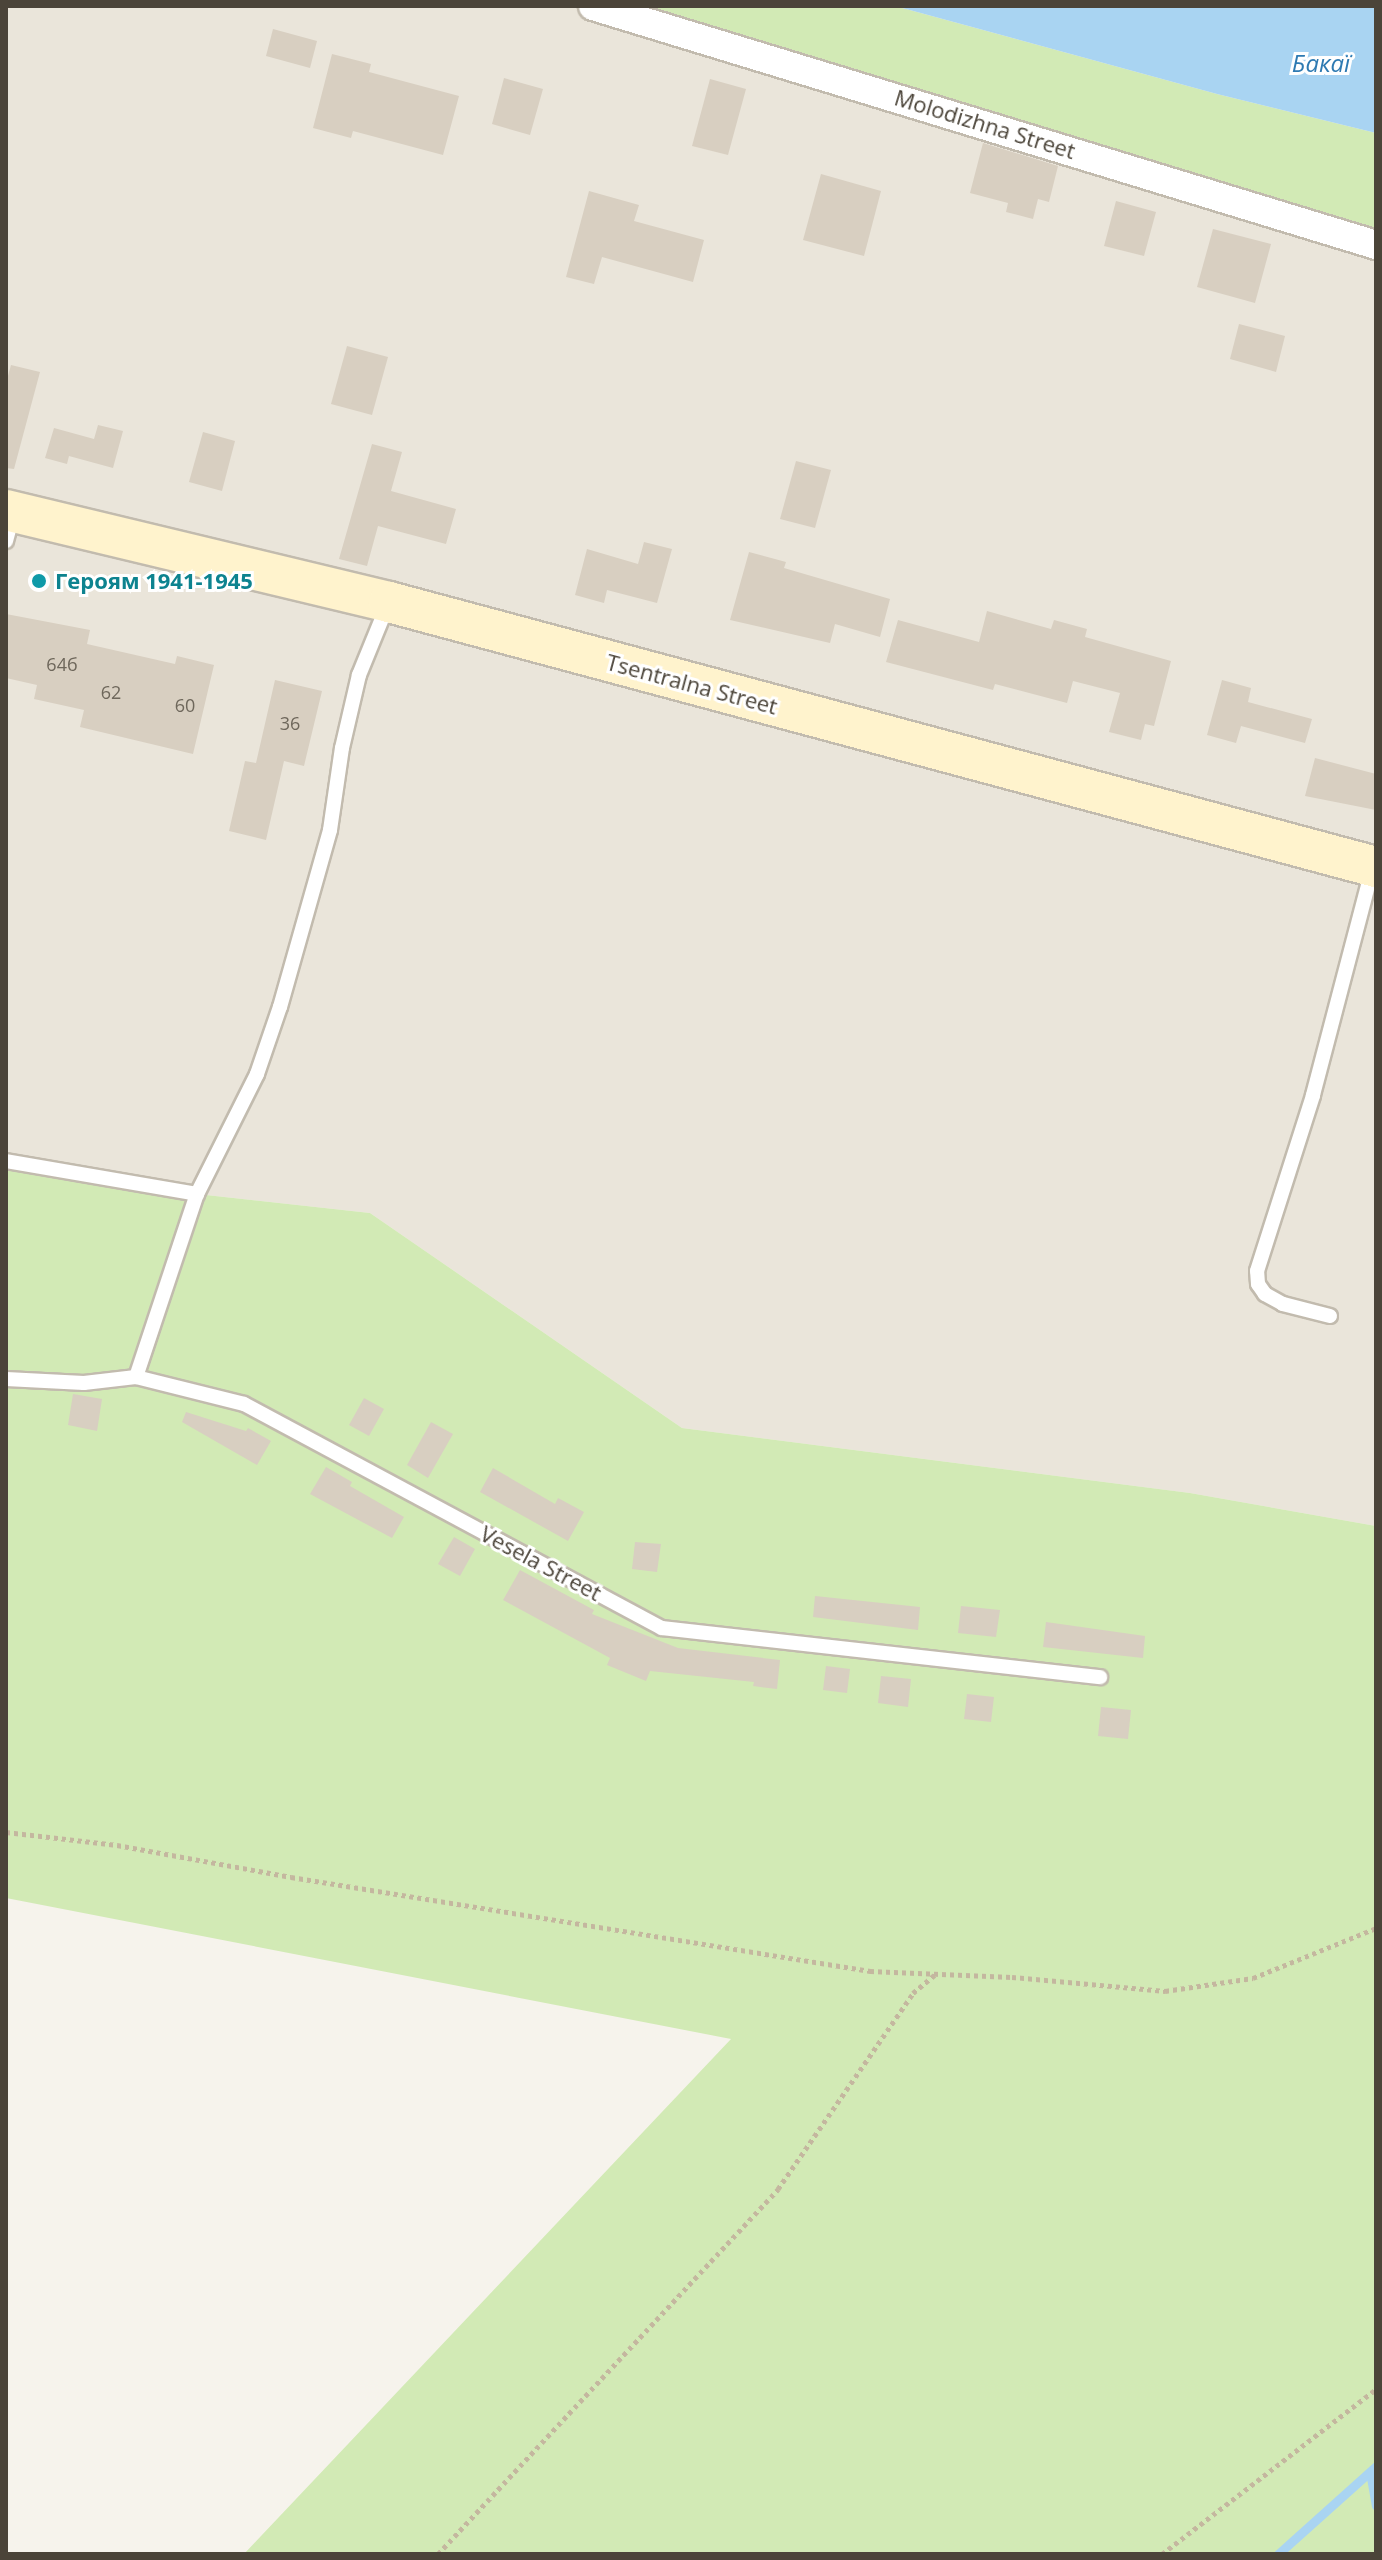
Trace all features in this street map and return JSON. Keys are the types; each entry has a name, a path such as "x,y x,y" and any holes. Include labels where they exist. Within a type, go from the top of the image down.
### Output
{"street":[{"name":"Molodizhna Street","path":"593,6 1376,245"},
{"name":"Tsentralna Street","path":"9,521 389,602 1375,866"}],"lane":[{"path":"136,1377 197,1194 257,1074 280,1007 330,830 342,748 359,675 389,602"},
{"path":"1330,1316 1283,1304 1265,1294 1258,1284 1257,1271 1313,1095 1375,866"},
{"path":"6,1161 197,1194"},
{"name":"Vesela Street","path":"6,1379 84,1383 136,1377 244,1404 662,1628 1100,1677"}],"path":[{"path":"6,1832 117,1845 291,1877 870,1971 936,1973 1165,1991 1253,1978 1376,1928"},
{"path":"438,2554 778,2189 913,1993 936,1973"},
{"path":"1162,2554 1376,2389"}],"shaded area":[{"path":"6,6 593,6 1376,245 1376,1526 1190,1493 682,1428 370,1213 197,1194 6,1161"}],"green space":[{"path":"593,6 895,6 1217,94 1376,133 1376,245"},
{"path":"6,1161 197,1194 370,1213 682,1428 1190,1493 1376,1526 1376,2554 244,2554 731,2039 6,1898"}],"water":[{"name":"Бакаї","path":"895,6 1376,6 1376,133 1217,94"}],"building":[{"path":"273,29 317,41 310,68 266,56"},
{"path":"332,54 371,64 369,72 459,96 443,155 353,131 351,138 313,128"},
{"path":"504,78 543,89 530,135 492,124"},
{"path":"710,79 746,89 728,155 692,146"},
{"path":"983,143 1058,166 1049,202 1038,199 1033,219 1006,212 1008,203 970,193"},
{"path":"821,174 881,191 864,256 803,240"},
{"path":"589,191 639,205 634,221 704,240 693,282 602,257 594,284 566,277"},
{"path":"1116,201 1156,212 1144,256 1104,246"},
{"path":"1213,229 1271,244 1255,303 1197,287"},
{"path":"1239,324 1285,336 1276,372 1230,359"},
{"path":"347,346 388,357 372,415 331,404"},
{"path":"11,365 40,372 14,469 6,468 6,383"},
{"path":"98,425 123,431 113,468 69,456 67,464 45,458 54,428 94,439"},
{"path":"203,432 235,441 222,491 189,482"},
{"path":"372,444 402,452 391,491 456,509 446,544 378,526 367,566 339,559"},
{"path":"796,461 831,470 815,528 780,519"},
{"path":"644,542 672,549 657,603 607,590 604,603 575,595 587,549 638,564"},
{"path":"749,552 786,562 784,568 890,599 880,637 835,624 830,643 730,620"},
{"path":"987,611 1051,629 1054,620 1087,629 1085,637 1171,661 1154,726 1145,724 1141,740 1109,732 1120,693 1073,681 1067,703 995,684 993,690 886,662 898,620 979,642"},
{"path":"6,614 90,630 87,644 175,664 177,656 214,665 193,754 80,727 84,710 34,699 37,685 6,678"},
{"path":"275,680 322,691 304,766 284,761 266,840 229,831 245,761 256,763"},
{"path":"1222,680 1251,688 1248,702 1312,719 1305,743 1241,726 1236,743 1207,735"},
{"path":"1315,758 1376,774 1376,810 1305,796"},
{"path":"73,1394 102,1399 97,1431 68,1425"},
{"path":"364,1398 384,1409 369,1436 349,1425"},
{"path":"186,1412 246,1431 248,1428 271,1441 257,1465 182,1422"},
{"path":"431,1422 453,1434 428,1478 407,1465"},
{"path":"326,1467 352,1482 350,1486 404,1517 392,1538 310,1494"},
{"path":"493,1468 555,1504 558,1498 584,1512 568,1541 480,1492"},
{"path":"454,1537 475,1549 460,1576 438,1564"},
{"path":"635,1542 661,1544 657,1572 632,1569"},
{"path":"520,1570 594,1610 592,1614 678,1648 780,1660 777,1689 753,1686 754,1682 650,1671 646,1681 607,1665 610,1658 503,1600"},
{"path":"815,1596 920,1607 918,1630 813,1617"},
{"path":"961,1606 1000,1610 996,1637 958,1633"},
{"path":"1046,1622 1145,1636 1143,1658 1043,1647"},
{"path":"826,1666 850,1669 847,1693 823,1690"},
{"path":"881,1676 911,1679 908,1707 878,1703"},
{"path":"967,1694 994,1697 991,1722 964,1719"},
{"path":"1101,1707 1131,1710 1128,1739 1098,1736"}],"waterway":[{"path":"1278,2554 1376,2466"},
{"path":"1370,2472 1376,2505"}],"place":[{"name":"Героям 1941-1945","path":"39,581"}]}
